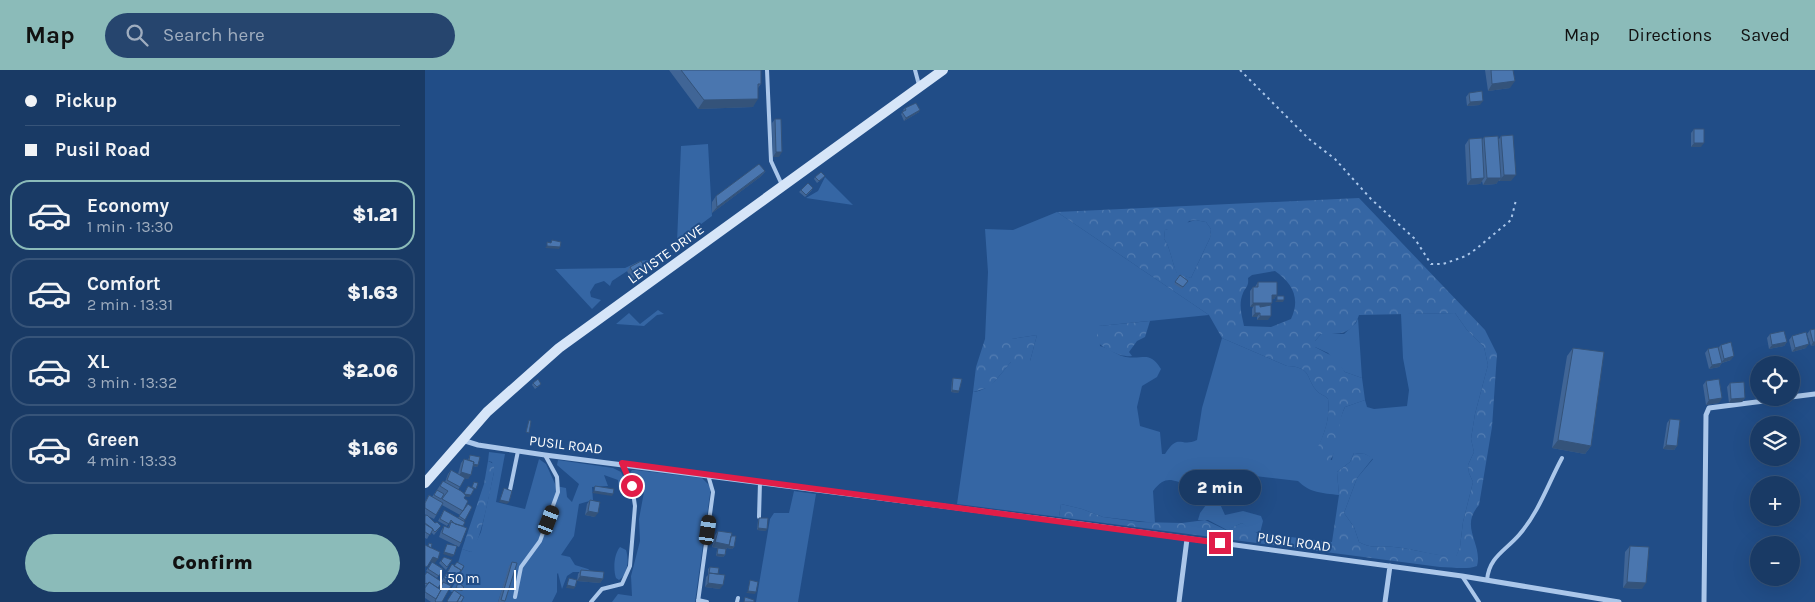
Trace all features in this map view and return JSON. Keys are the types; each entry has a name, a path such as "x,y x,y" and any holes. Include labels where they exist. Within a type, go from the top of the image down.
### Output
{"main road":[{"name":"LEVISTE DRIVE","path":"425,483 461,439 520,381 559,348 943,70"}],"street":[{"path":"1800,396 1815,394"},
{"path":"1704,602 1706,415 1709,408 1750,402"},
{"name":"PUSIL ROAD","path":"461,439 478,446 622,463 1187,538 1462,576 1619,602"},
{"path":"1179,602 1187,538"},
{"path":"1385,602 1390,566"}],"lane":[{"path":"767,70 771,161 783,186"},
{"path":"915,70 920,87"},
{"path":"510,490 518,451"},
{"path":"515,597 519,586 519,573 540,541 558,492 557,477 545,455"},
{"path":"1487,580 1488,571 1495,556 1518,536 1541,505 1547,487 1563,458"},
{"path":"591,602 602,589 622,584 630,569 635,506 632,486 622,463"},
{"path":"707,602 698,601 713,492 708,475"},
{"path":"759,517 760,482"},
{"path":"1462,576 1479,602"}],"path":[{"path":"1240,70 1309,139 1335,159 1371,199 1415,239 1431,264 1443,264 1466,256 1476,249 1511,220 1516,200"}],"green space":[{"path":"708,144 712,216 677,242 681,146"},
{"path":"825,177 853,205 806,198 818,191"},
{"path":"1359,198 1485,330 1497,354 1492,427 1479,505 1473,513 1471,521 1477,550 1477,566 1464,568 1440,567 1059,517 1061,504 1103,517 1140,522 1182,523 1205,520 1226,530 1242,523 1257,533 1332,542 1339,495 1337,472 1350,462 1354,453 1365,454 1373,458 1357,478 1344,513 1354,527 1359,542 1372,546 1394,547 1456,556 1460,547 1463,522 1473,482 1468,465 1474,452 1471,439 1475,414 1488,365 1484,347 1467,330 1455,313 1359,315 1353,326 1345,332 1321,334 1315,341 1315,347 1334,357 1345,372 1362,378 1365,400 1345,407 1334,454 1325,466 1314,455 1327,421 1328,399 1318,392 1305,371 1287,366 1222,338 1209,315 1057,212","holes":["1189,221 1206,222 1211,229 1210,238 1191,278 1177,273 1164,239 1165,230 1185,226","1275,271 1286,281 1293,292 1295,304 1291,319 1271,327 1244,326 1241,302 1243,293 1248,285 1248,278 1252,275"]},
{"path":"1057,212 1209,315 1099,326 1100,346 1123,356 1149,358 1157,363 1161,369 1157,377 1142,386 1137,407 1140,426 1160,432 1162,454 1165,454 1177,442 1197,440 1202,408 1222,338 1287,366 1305,371 1318,392 1328,399 1329,406 1323,435 1315,455 1332,460 1345,407 1365,400 1367,407 1374,409 1407,406 1409,390 1403,358 1401,314 1455,313 1467,330 1484,347 1488,365 1475,414 1471,439 1474,452 1468,465 1473,482 1463,522 1460,547 1456,557 1402,548 1372,546 1359,542 1354,527 1344,513 1357,478 1373,459 1365,454 1354,453 1350,462 1337,472 1339,495 1312,490 1298,481 1229,473 1228,491 1188,485 1173,480 1165,481 1153,491 1155,523 1103,517 1061,504 1059,517 957,504 973,392 980,391 990,385 1011,362 1030,361 1037,335 1012,339 985,339 988,272 985,229 1013,230"},
{"path":"1195,220 1206,222 1211,229 1210,238 1191,278 1177,274 1164,239 1165,230"},
{"path":"662,258 643,273 638,264 612,281 610,286 604,281 595,284 590,292 591,297 601,300 592,309 555,269 625,268 640,261"},
{"path":"658,310 664,314 657,315 644,326 616,324 629,313 640,324"},
{"path":"1358,318 1362,378 1345,372 1328,353 1315,347 1315,341 1321,334 1344,334 1356,323"},
{"path":"1150,321 1145,337 1137,341 1129,352 1132,356 1112,352 1096,340 1099,326"},
{"path":"1037,335 1030,361 1024,366 1011,362 990,387 973,392 976,367 985,339 1012,339"},
{"path":"489,452 505,454 496,502 525,509 539,459 546,464 556,486 566,488 567,497 572,502 579,484 557,465 558,460 613,468 621,472 627,484 626,489 619,490 618,480 604,475 608,486 592,487 593,500 579,504 574,536 561,555 570,557 575,565 592,572 573,572 567,576 562,589 558,573 557,592 552,602 504,602 510,565 498,602 462,602 463,599 450,591 464,567 458,563 462,549 471,552 481,532 494,472 492,462 488,461"},
{"path":"488,461 494,464 494,472 478,539 471,552 462,549 484,484"},
{"path":"632,470 702,478 711,487 695,602 612,602 618,594 632,596 631,576 640,541 639,519 644,492 630,473"},
{"path":"794,491 816,494 798,602 756,602 770,519 774,513 789,513"},
{"path":"1220,504 1225,515 1243,511 1261,516 1263,521 1260,533 1251,531 1242,523 1227,530 1208,520 1198,520 1200,513 1206,505"},
{"path":"620,547 626,550 627,562 626,571 619,580 616,578 614,566 616,554"}],"building":[{"path":"681,70 761,70 761,84 758,84 758,99 704,100"},
{"path":"1491,70 1513,70 1515,81 1492,84"},
{"path":"1482,91 1483,101 1470,102 1469,93"},
{"path":"916,103 920,110 906,118 902,112 906,110 905,108"},
{"path":"775,119 781,119 782,152 776,152"},
{"path":"1694,129 1704,129 1704,143 1694,143"},
{"path":"1513,135 1516,175 1504,175 1501,136"},
{"path":"1498,136 1501,178 1487,178 1484,137"},
{"path":"1482,138 1484,178 1471,179 1469,139"},
{"path":"759,164 765,171 717,207 716,196"},
{"path":"821,172 825,176 819,181 815,177"},
{"path":"808,183 813,188 806,195 801,190"},
{"path":"552,240 561,242 560,247 547,246 547,242 551,243"},
{"path":"641,261 646,270 635,276 630,267"},
{"path":"1180,275 1188,281 1183,287 1175,282"},
{"path":"1258,282 1277,282 1277,295 1272,295 1272,303 1253,303 1253,287 1258,287"},
{"path":"1277,296 1284,296 1284,300 1277,300"},
{"path":"1255,305 1260,305 1260,307 1271,305 1271,316 1260,316 1260,313 1255,313"},
{"path":"1815,329 1815,342 1813,342 1810,330"},
{"path":"1784,331 1787,342 1772,345 1770,334"},
{"path":"1806,332 1809,344 1795,348 1792,336"},
{"path":"1731,342 1734,356 1724,359 1721,345"},
{"path":"1718,347 1722,363 1712,365 1708,349"},
{"path":"1573,348 1604,352 1591,446 1558,440"},
{"path":"953,378 962,379 959,391 952,390"},
{"path":"538,379 541,384 537,387 533,383"},
{"path":"1719,379 1722,398 1709,400 1706,381"},
{"path":"1744,382 1745,398 1731,399 1730,383"},
{"path":"1670,419 1680,420 1677,446 1666,445"},
{"path":"529,420 531,421 529,433 526,432"},
{"path":"470,455 480,457 478,465 473,464 474,462 469,460"},
{"path":"464,459 474,462 471,475 461,472"},
{"path":"451,470 465,478 460,487 447,480"},
{"path":"443,481 466,495 464,498 468,501 463,511 442,499 448,491 440,486"},
{"path":"474,482 478,483 476,489 472,487"},
{"path":"468,486 474,489 471,495 464,494"},
{"path":"595,486 614,489 613,494 594,491"},
{"path":"504,488 512,491 509,502 500,500"},
{"path":"437,490 444,494 441,499 434,495"},
{"path":"429,495 443,503 436,515 425,508"},
{"path":"590,500 600,502 598,513 588,511"},
{"path":"468,504 472,507 465,520 459,516"},
{"path":"444,510 465,522 463,526 455,524 451,520 449,524 440,519"},
{"path":"427,515 441,526 435,532 425,523 425,516"},
{"path":"759,518 768,518 767,529 758,528"},
{"path":"451,522 467,528 461,543 442,533 444,526 449,528"},
{"path":"425,524 433,529 430,535 425,532"},
{"path":"718,531 732,533 729,545 715,542"},
{"path":"731,536 736,536 734,547 729,546"},
{"path":"447,544 457,546 454,555 444,552"},
{"path":"425,545 440,552 438,559 433,557 427,567 425,566"},
{"path":"1630,546 1649,547 1646,583 1627,582"},
{"path":"718,548 726,549 725,555 717,554"},
{"path":"444,557 452,560 447,567 441,561"},
{"path":"432,562 443,569 439,576 428,569"},
{"path":"457,562 464,566 461,571 454,566"},
{"path":"512,562 517,563 505,601 501,600"},
{"path":"452,564 461,570 453,583 444,578"},
{"path":"710,567 719,568 718,574 709,573"},
{"path":"581,570 604,572 603,579 580,576"},
{"path":"427,572 442,582 438,588 429,582 425,584"},
{"path":"709,573 725,575 723,585 708,583"},
{"path":"569,578 577,580 575,587 567,585"},
{"path":"750,580 758,582 756,592 748,591"},
{"path":"429,582 441,590 436,599 425,592"},
{"path":"443,582 451,586 442,602 436,602 435,601"},
{"path":"458,583 463,586 464,589 456,588"},
{"path":"454,590 461,595 457,602 448,602 447,601"},
{"path":"461,595 464,597 461,602 457,602"},
{"path":"745,597 754,600 754,602 744,602"}],"route":[{"path":"632,486 622,463 1220,543"}]}
